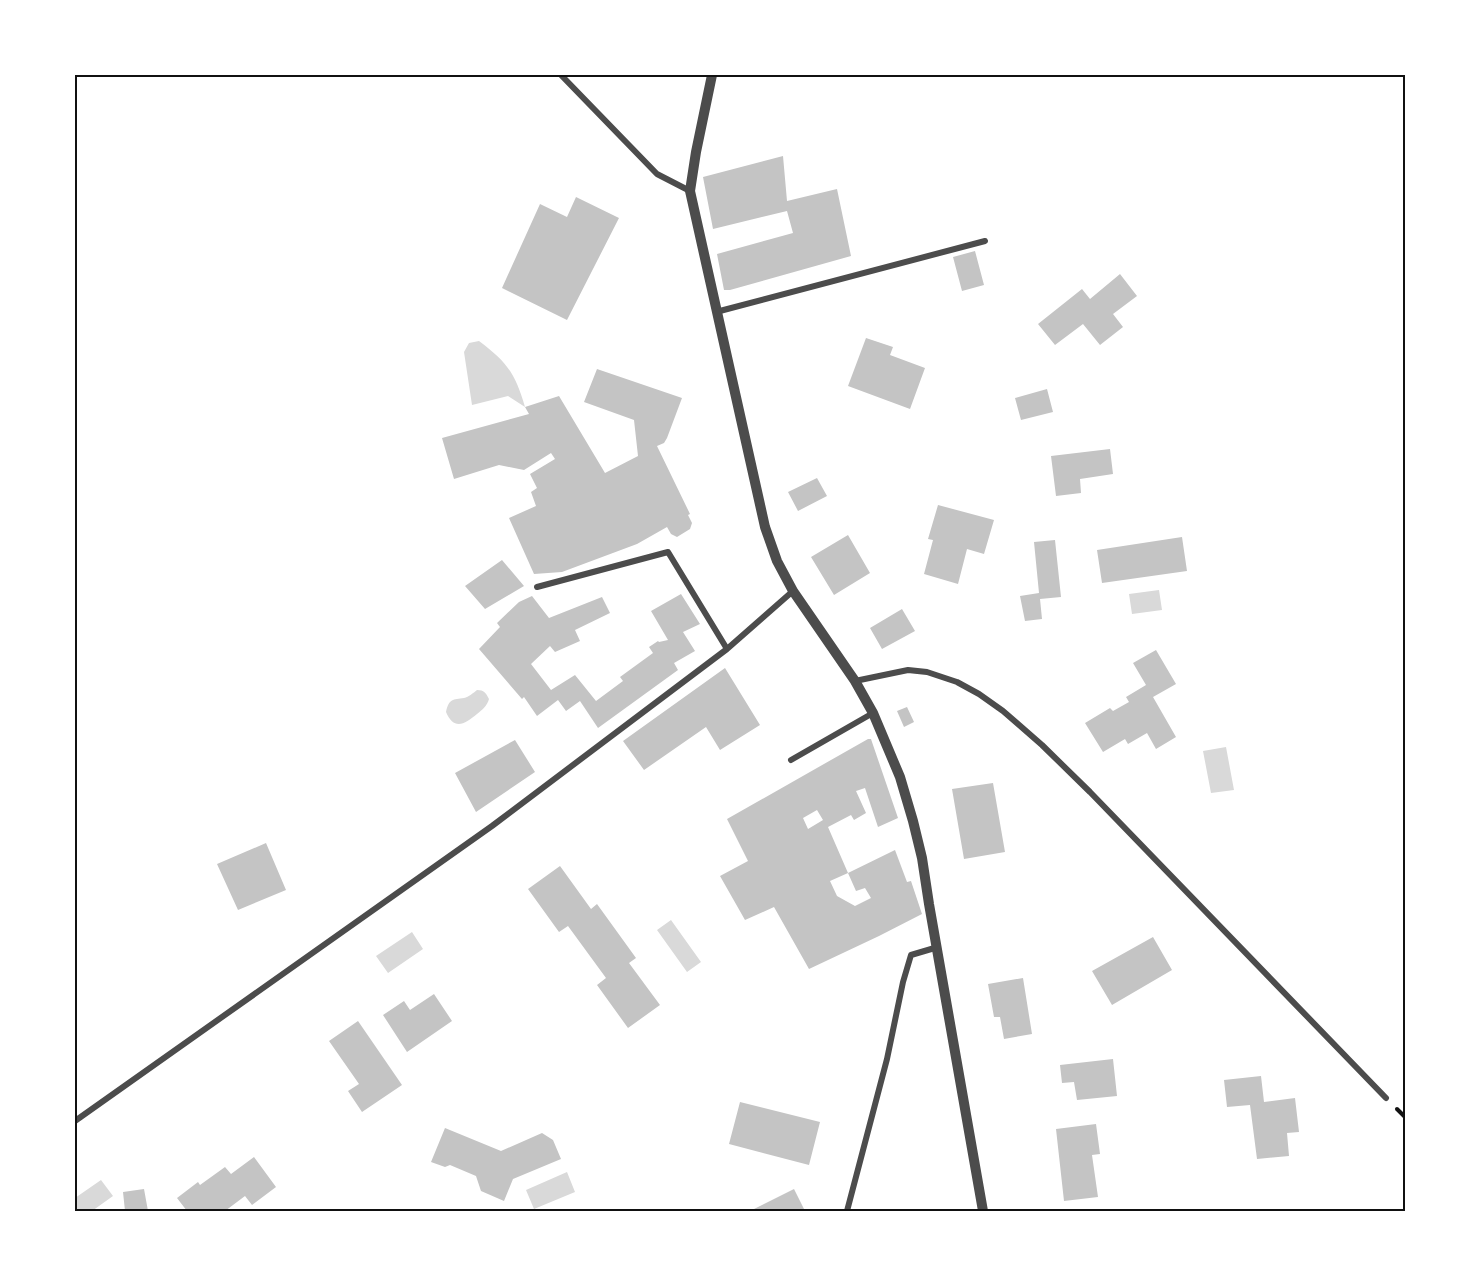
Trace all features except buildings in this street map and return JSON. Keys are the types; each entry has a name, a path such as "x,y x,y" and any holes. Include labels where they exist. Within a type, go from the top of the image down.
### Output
{"street":[{"path":"561,75 657,174 690,191"},
{"path":"712,75 690,191 765,527 777,561 793,591 855,681 873,713 900,777 922,858 983,1211"},
{"path":"716,312 985,241"},
{"path":"537,587 668,552 727,649"},
{"path":"75,1121 492,826 727,649 793,591"},
{"path":"855,681 908,670 927,672 957,682 1003,711 1090,792 1386,1098"},
{"path":"791,760 873,713"},
{"path":"848,1211 911,955 938,947"}],"shaded area":[{"path":"479,341 497,355 509,369 518,385 525,407 508,396 472,405 464,352 469,343"},
{"path":"1159,590 1162,610 1132,614 1129,594"},
{"path":"477,690 483,691 488,697 486,706 464,723 453,722 446,712 450,702 468,697"},
{"path":"1226,747 1234,790 1211,793 1203,751"},
{"path":"671,920 701,962 687,972 657,930"},
{"path":"412,932 423,949 388,973 376,956"},
{"path":"567,1172 575,1192 534,1209 526,1190"},
{"path":"101,1180 113,1196 92,1211 75,1211 75,1198"}]}
